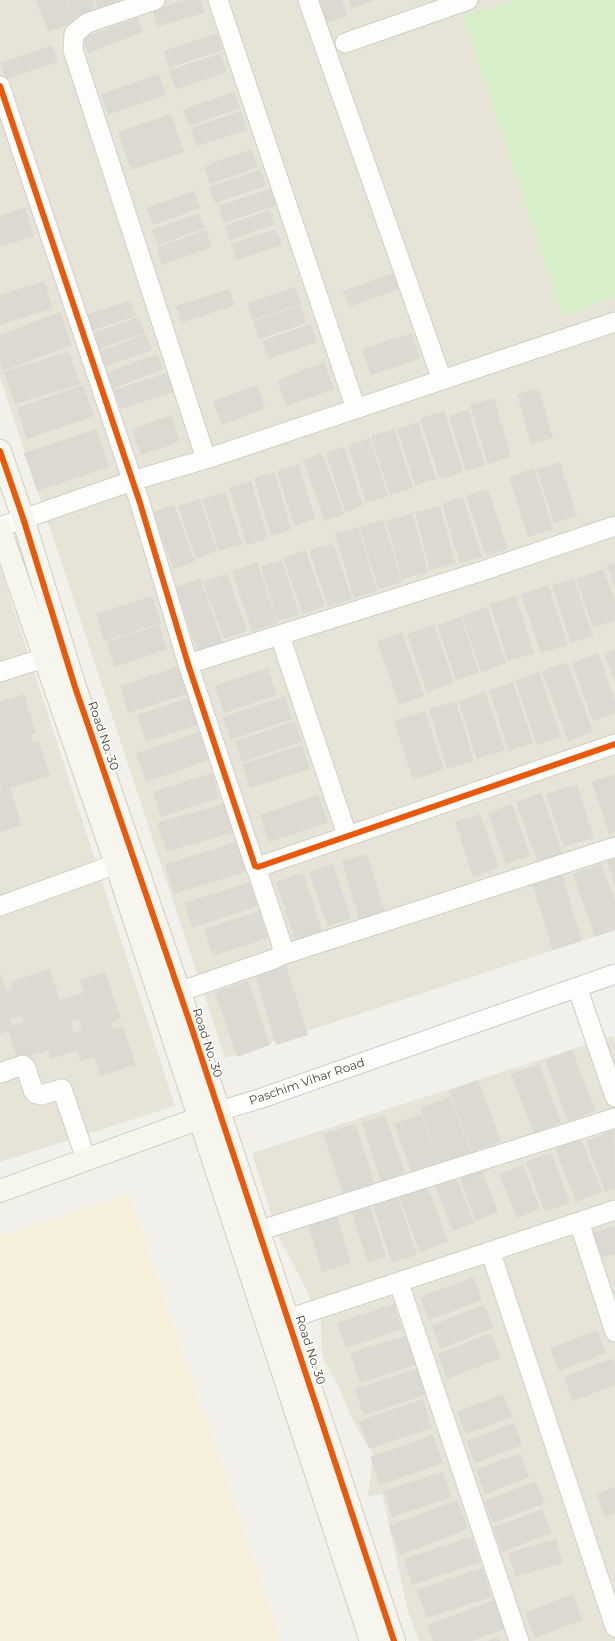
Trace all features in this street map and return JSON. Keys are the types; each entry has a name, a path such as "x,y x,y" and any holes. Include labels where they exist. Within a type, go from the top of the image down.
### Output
{"street":[{"path":"155,0 87,23 74,34 73,50 206,459"},
{"path":"218,0 356,409"},
{"path":"308,0 442,380"},
{"path":"345,43 468,0"},
{"path":"0,86 140,503 188,664 282,945 282,955"},
{"path":"0,528 23,518 57,508 132,481 206,459 615,322"},
{"name":"Road No. 30","path":"0,451 23,518 74,687 179,992 209,1115 371,1641"},
{"path":"188,664 476,573 615,526"},
{"name":"Road No. 30","path":"0,528 116,864 209,1115 258,1231 394,1641"},
{"path":"280,636 346,835"},
{"path":"0,672 44,658"},
{"path":"256,867 615,744"},
{"path":"179,992 282,955 615,847"},
{"path":"0,906 116,864"},
{"name":"Paschim Vihar Road","path":"0,1191 209,1115 259,1099 615,974"},
{"path":"578,987 615,1097"},
{"path":"0,1073 24,1065 29,1073 33,1090 36,1094 41,1095 62,1089 86,1159"},
{"path":"258,1231 615,1118"},
{"path":"288,1319 491,1253 615,1210"},
{"path":"578,1222 615,1332"},
{"path":"491,1253 615,1627"},
{"path":"399,1283 519,1641"}],"shaded area":[{"path":"0,0 615,0 615,930 225,1058 0,377"},
{"path":"0,567 175,1106 0,1162"},
{"path":"613,1036 615,1043 615,1641 419,1641 408,1612 382,1494 368,1496 373,1455 352,1419 341,1392 322,1356 321,1322 303,1283 279,1238 252,1153"},
{"path":"129,1193 281,1641 0,1641 0,1236"}],"green space":[{"path":"516,0 615,0 615,297 563,317 463,16"}],"building":[{"path":"36,0 66,0 74,22 48,32"},
{"path":"67,0 93,0 96,11 73,18"},
{"path":"95,0 122,0 123,2 98,10"},
{"path":"186,0 201,0 204,13 157,27 152,10"},
{"path":"313,0 342,0 348,16 322,25"},
{"path":"348,0 374,0 351,9"},
{"path":"137,18 143,32 88,53 82,38"},
{"path":"217,33 222,50 169,68 164,51"},
{"path":"52,45 58,62 5,80 0,63"},
{"path":"220,54 227,72 176,89 169,70"},
{"path":"159,74 166,95 108,115 101,94"},
{"path":"234,92 240,108 189,126 183,109"},
{"path":"241,111 247,130 197,146 191,128"},
{"path":"171,114 184,152 131,170 118,132"},
{"path":"252,149 258,167 210,184 204,166"},
{"path":"260,170 266,186 215,203 209,187"},
{"path":"272,188 278,205 223,223 218,206"},
{"path":"194,191 200,208 153,225 147,208"},
{"path":"25,207 34,236 0,247 0,216"},
{"path":"270,210 274,224 230,240 225,226"},
{"path":"199,213 205,228 158,245 152,230"},
{"path":"276,229 282,245 236,260 231,244"},
{"path":"206,230 212,247 162,265 157,247"},
{"path":"393,273 399,289 349,307 343,291"},
{"path":"44,281 53,308 0,325 0,295"},
{"path":"295,287 301,304 253,320 247,303"},
{"path":"229,289 235,305 181,323 176,306"},
{"path":"131,300 136,316 88,332 82,316"},
{"path":"301,305 306,323 259,339 253,321"},
{"path":"60,312 72,345 3,371 0,363 0,335"},
{"path":"139,317 145,333 90,352 85,335"},
{"path":"311,324 317,342 269,359 262,341"},
{"path":"412,333 420,359 371,375 362,349"},
{"path":"146,334 152,350 101,368 96,353"},
{"path":"69,351 80,384 15,404 4,372"},
{"path":"157,354 163,369 109,390 103,374"},
{"path":"324,362 334,389 286,406 277,380"},
{"path":"167,373 174,392 121,409 114,390"},
{"path":"83,385 94,416 27,439 17,408"},
{"path":"257,385 265,408 222,425 213,401"},
{"path":"539,388 553,438 531,444 517,394"},
{"path":"494,398 511,457 488,464 470,405"},
{"path":"468,410 485,465 466,471 449,416"},
{"path":"444,411 463,472 440,479 420,418"},
{"path":"171,415 180,442 141,455 132,429"},
{"path":"418,422 436,479 415,485 397,429"},
{"path":"96,429 109,467 37,491 24,453"},
{"path":"394,429 413,488 390,495 371,436"},
{"path":"370,438 388,496 366,503 348,445"},
{"path":"344,447 363,506 345,512 326,453"},
{"path":"322,453 344,514 325,521 303,460"},
{"path":"560,462 577,516 554,523 537,469"},
{"path":"299,464 315,519 294,526 277,471"},
{"path":"534,468 553,529 528,537 509,477"},
{"path":"274,472 292,530 271,536 254,478"},
{"path":"251,481 268,539 247,545 229,488"},
{"path":"488,489 508,549 486,556 466,496"},
{"path":"225,492 242,544 219,551 202,499"},
{"path":"463,497 482,557 460,563 442,504"},
{"path":"200,499 217,551 196,558 178,506"},
{"path":"174,505 195,562 173,569 153,512"},
{"path":"440,506 455,563 430,570 415,512"},
{"path":"412,513 428,572 402,579 386,521"},
{"path":"383,520 402,582 379,589 359,527"},
{"path":"358,527 377,591 354,598 335,533"},
{"path":"333,543 352,599 328,607 309,550"},
{"path":"305,550 325,606 303,614 283,558"},
{"path":"282,560 299,614 278,621 261,567"},
{"path":"257,562 278,623 252,631 232,571"},
{"path":"615,563 615,589 607,565"},
{"path":"603,569 615,601 615,620 593,628 576,579"},
{"path":"227,574 247,631 224,639 203,582"},
{"path":"200,578 223,643 198,652 175,587"},
{"path":"574,578 593,636 571,643 552,585"},
{"path":"548,585 568,645 541,653 521,594"},
{"path":"152,596 161,623 104,641 96,614"},
{"path":"516,596 534,653 508,661 490,604"},
{"path":"487,607 506,663 481,672 462,616"},
{"path":"461,617 479,673 456,680 437,625"},
{"path":"159,625 167,649 115,667 106,642"},
{"path":"434,625 454,683 427,692 407,634"},
{"path":"402,632 424,696 399,705 377,641"},
{"path":"615,649 615,683 604,653"},
{"path":"598,653 615,700 615,713 593,721 572,663"},
{"path":"567,662 593,732 568,741 542,671"},
{"path":"183,665 192,692 128,713 120,686"},
{"path":"268,668 277,695 224,713 215,685"},
{"path":"539,672 561,737 537,745 515,680"},
{"path":"513,682 533,743 509,751 489,690"},
{"path":"485,692 505,750 477,759 458,701"},
{"path":"24,694 36,733 30,735 33,743 39,741 50,776 10,788 22,825 0,832 0,790 2,789 0,781 0,702"},
{"path":"194,696 203,723 146,742 137,715"},
{"path":"285,696 292,719 230,740 223,717"},
{"path":"456,701 474,761 447,769 429,709"},
{"path":"425,711 444,770 413,780 394,721"},
{"path":"295,721 302,742 242,762 235,741"},
{"path":"199,732 209,760 146,782 136,753"},
{"path":"302,745 310,769 250,788 242,764"},
{"path":"212,773 219,798 161,817 153,792"},
{"path":"615,774 615,832 609,834 592,782"},
{"path":"577,784 594,838 564,847 546,794"},
{"path":"541,793 563,854 538,863 516,802"},
{"path":"318,795 328,823 269,842 260,815"},
{"path":"226,803 235,832 166,852 157,823"},
{"path":"512,804 530,856 506,864 488,813"},
{"path":"480,814 499,868 473,877 455,822"},
{"path":"240,841 249,871 174,894 165,864"},
{"path":"367,854 385,912 359,920 342,861"},
{"path":"615,855 615,887 606,858"},
{"path":"333,864 351,919 327,926 309,872"},
{"path":"601,864 615,901 615,930 595,937 573,874"},
{"path":"303,873 322,931 295,940 276,882"},
{"path":"562,874 582,941 553,950 532,883"},
{"path":"250,882 258,906 192,928 184,903"},
{"path":"259,911 268,938 213,956 204,929"},
{"path":"286,965 308,1035 276,1045 255,975"},
{"path":"50,969 60,1000 84,992 80,980 105,972 121,1019 110,1023 113,1030 123,1026 136,1065 100,1076 94,1057 80,1061 77,1050 51,1059 48,1050 18,1060 8,1031 0,1034 0,973 6,990 13,988 11,982","holes":["22,1016 24,1022 12,1026 10,1019","79,1019 82,1030 74,1032 71,1022"]},
{"path":"248,981 270,1045 237,1057 215,992"},
{"path":"572,1050 596,1111 568,1121 545,1060"},
{"path":"539,1064 561,1123 534,1133 511,1074"},
{"path":"478,1080 501,1141 472,1152 449,1091"},
{"path":"450,1097 473,1158 443,1169 420,1108"},
{"path":"421,1114 442,1168 414,1178 394,1124"},
{"path":"385,1115 405,1173 381,1182 362,1123"},
{"path":"355,1124 376,1186 344,1196 323,1134"},
{"path":"614,1130 615,1189 605,1192 586,1141"},
{"path":"581,1139 602,1192 576,1202 555,1149"},
{"path":"551,1152 570,1203 545,1212 526,1162"},
{"path":"523,1165 540,1209 517,1218 499,1174"},
{"path":"481,1168 498,1212 476,1221 459,1176"},
{"path":"455,1175 474,1223 453,1231 434,1183"},
{"path":"427,1186 448,1241 420,1252 399,1196"},
{"path":"396,1193 417,1255 392,1263 372,1201"},
{"path":"368,1201 386,1257 368,1263 350,1207"},
{"path":"336,1213 351,1263 322,1272 307,1222"},
{"path":"615,1226 615,1254 598,1258 592,1233"},
{"path":"474,1277 482,1300 429,1320 420,1297"},
{"path":"394,1304 402,1329 346,1348 337,1323"},
{"path":"484,1305 493,1328 440,1349 432,1325"},
{"path":"597,1330 606,1353 559,1371 550,1348"},
{"path":"491,1333 501,1358 447,1379 438,1354"},
{"path":"411,1334 420,1363 360,1383 350,1353"},
{"path":"613,1358 615,1364 615,1385 573,1401 564,1377"},
{"path":"417,1369 425,1395 364,1415 355,1389"},
{"path":"503,1394 512,1417 466,1434 457,1412"},
{"path":"423,1399 432,1428 369,1449 359,1421"},
{"path":"514,1423 522,1445 475,1463 466,1441"},
{"path":"433,1435 443,1463 380,1485 370,1457"},
{"path":"520,1453 529,1477 485,1494 476,1470"},
{"path":"443,1472 451,1497 392,1517 384,1491"},
{"path":"536,1481 545,1503 493,1523 484,1501"},
{"path":"615,1487 615,1513 605,1517 596,1494"},
{"path":"457,1500 468,1529 400,1555 389,1526"},
{"path":"542,1509 552,1533 502,1552 493,1528"},
{"path":"471,1537 480,1562 412,1585 404,1559"},
{"path":"556,1539 563,1563 515,1577 508,1553"},
{"path":"482,1568 491,1597 427,1618 417,1590"},
{"path":"573,1594 582,1620 535,1638 525,1613"},
{"path":"496,1600 507,1628 472,1641 433,1641 427,1625"},
{"path":"499,1637 500,1641 487,1641"}],"cycle path":[{"path":"0,86 140,503 188,664 255,866 258,867 615,744"},
{"path":"0,451 23,518 75,687 190,1023 394,1641"}]}
